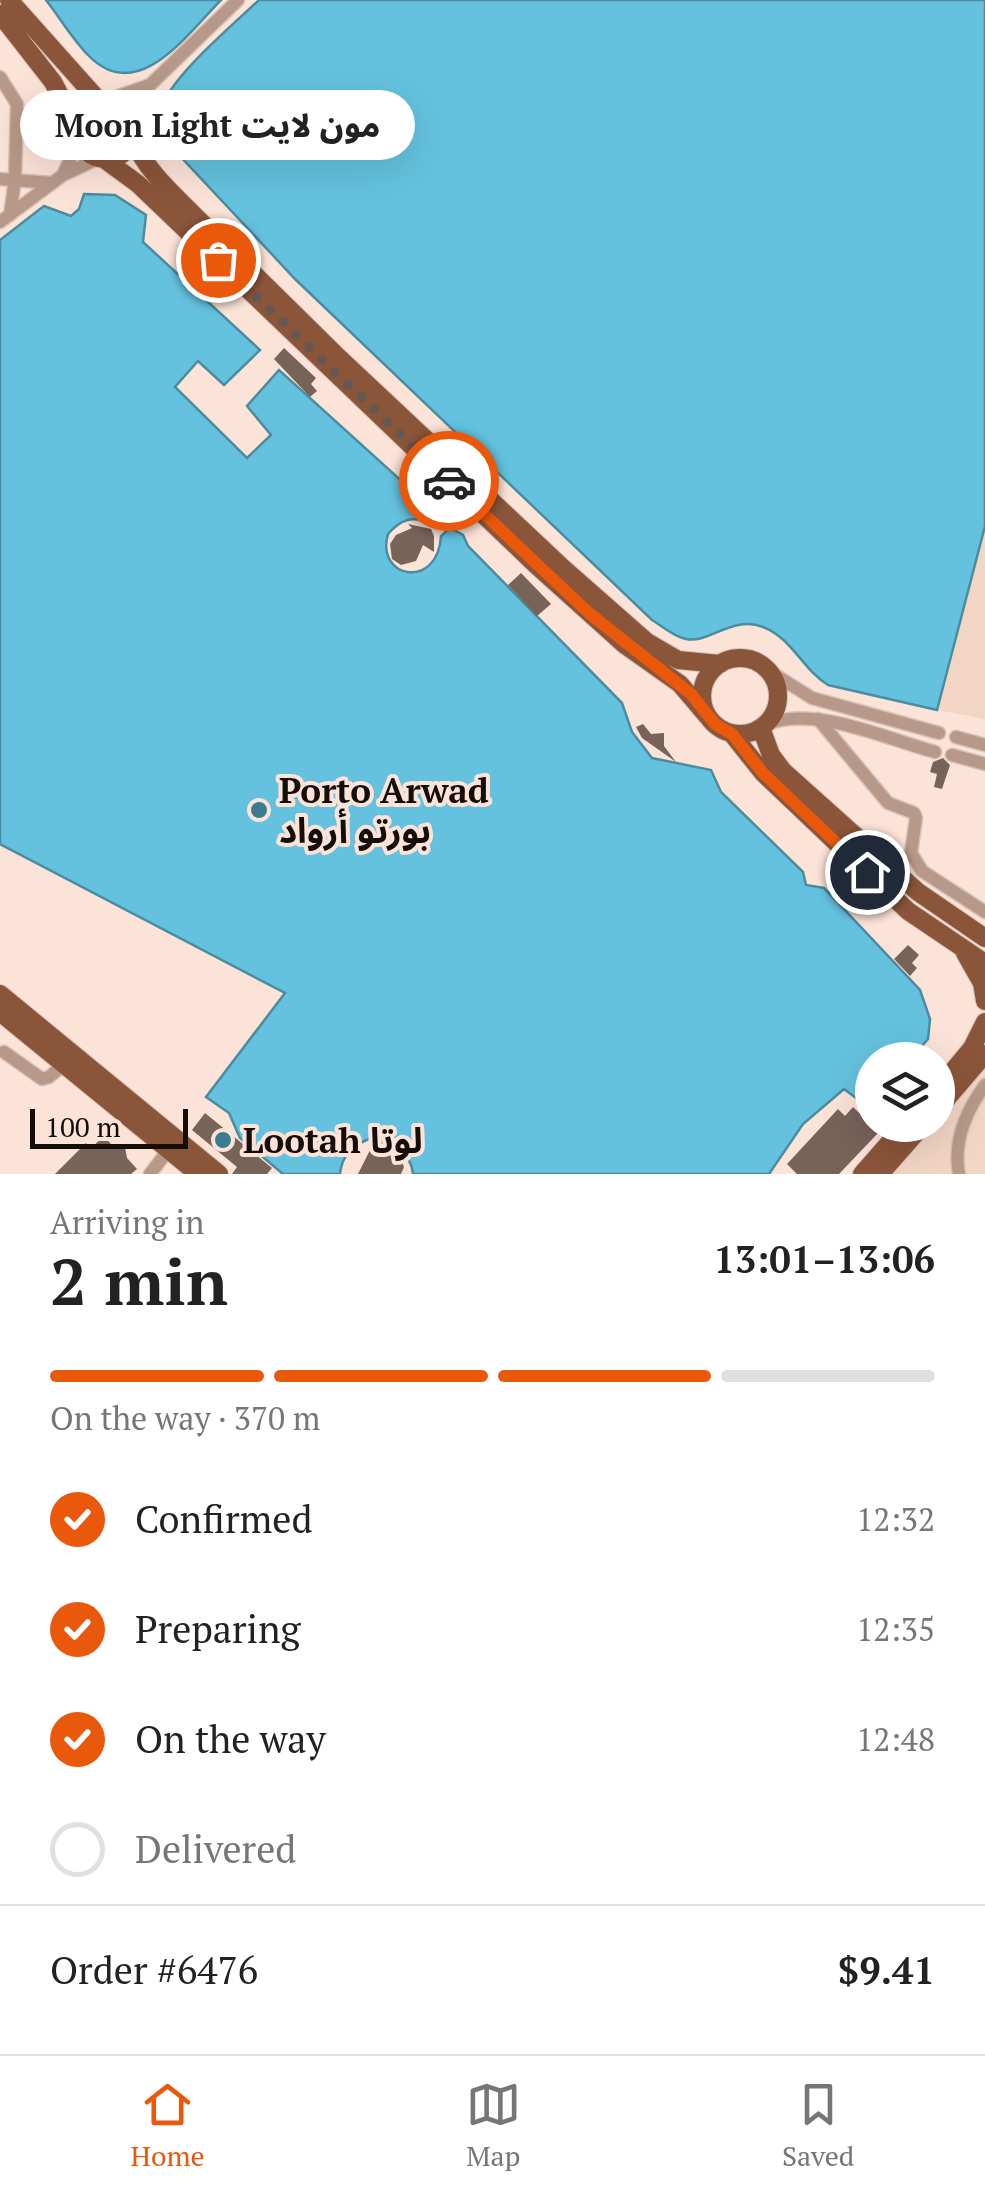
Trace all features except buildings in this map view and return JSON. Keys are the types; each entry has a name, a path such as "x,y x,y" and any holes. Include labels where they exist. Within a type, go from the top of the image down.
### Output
{"main road":[{"path":"0,14 53,82 83,148 150,195 549,576 626,645 680,684 723,730 742,734 764,726 778,698 769,672 752,660 688,662 662,654 564,569 192,214 139,154 126,109 102,101 9,0"},
{"path":"77,130 84,111 102,101"},
{"path":"101,159 122,154 134,131"},
{"path":"708,717 702,694 720,664"},
{"path":"764,726 770,755 783,770 918,892 985,938"},
{"path":"732,734 763,773 908,910 985,962"},
{"path":"955,1069 972,1048 985,1022 985,1005 974,965 961,949"},
{"path":"0,994 172,1145 198,1174"},
{"path":"0,1012 71,1058"},
{"path":"955,1089 985,1054"},
{"path":"862,1174 890,1142"},
{"path":"880,1174 908,1142"},
{"path":"172,1145 220,1174"}],"street":[{"path":"102,101 150,85 238,0"},
{"path":"0,77 17,104 15,179 5,219"},
{"path":"134,131 150,85"},
{"path":"58,179 72,155 77,130"},
{"path":"5,219 58,179 101,159"},
{"path":"0,179 58,179"},
{"path":"769,672 812,698 939,733"},
{"path":"764,726 786,718 818,719 935,752"},
{"path":"818,719 888,803 914,813 911,853 922,870 985,912"},
{"path":"956,737 985,744"},
{"path":"952,756 985,764"},
{"path":"1,1052 42,1078 71,1058"},
{"path":"960,1174 956,1157 969,1107 985,1086"},
{"path":"150,1174 172,1145"}],"shaded area":[{"path":"985,526 985,719 937,710"},
{"path":"985,1064 985,1174 891,1174 918,1142 955,1142 955,1099"}],"water":[{"path":"46,0 221,0 161,59 126,73 107,69 89,56"},
{"path":"259,0 985,0 985,526 937,710 828,685 782,639 763,627 741,625 695,639 668,631 295,279 166,141 161,122 166,97 176,83"},
{"path":"84,194 115,195 146,215 143,242 260,350 224,385 198,361 175,387 247,458 271,435 247,406 279,370 438,514 430,523 418,519 397,525 388,534 386,549 390,561 398,569 419,571 430,565 441,536 450,528 463,535 468,546 622,703 632,732 652,758 711,770 721,792 803,872 806,885 824,888 920,990 930,1019 925,1042 855,1042 855,1097 844,1089 803,1124 769,1174 413,1174 403,1154 369,1139 349,1152 340,1174 283,1174 240,1138 229,1113 206,1097 285,993 0,844 0,240 44,206 71,216 79,209"}],"way so far":[{"path":"218,260 449,481"}],"place":[{"name":"Moon Light مون لايت","path":"218,260"},
{"name":"Porto Arwad بورتو أرواد","path":"259,810"},
{"name":"Lootah لوتا","path":"223,1140"}],"route":[{"path":"449,481 590,614 691,694 715,724 732,734 763,773 867,872"}]}
